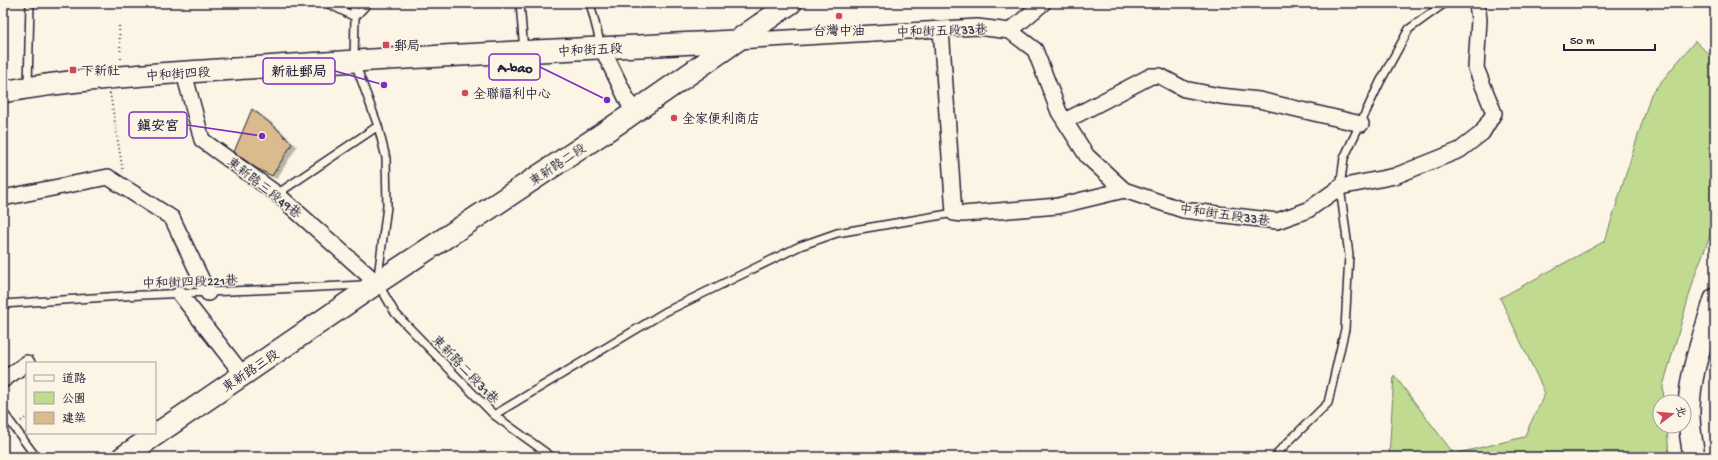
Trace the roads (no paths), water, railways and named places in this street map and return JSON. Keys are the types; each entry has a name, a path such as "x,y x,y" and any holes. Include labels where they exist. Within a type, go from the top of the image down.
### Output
{"main road":[{"path":"734,41 791,3"},
{"name":"中和街五段","path":"354,60 734,41"},
{"name":"東新路二段","path":"377,283 633,112 734,41"},
{"name":"中和街四段","path":"3,92 52,83 354,60"},
{"name":"東新路三段","path":"123,457 377,283"},
{"path":"1694,457 1689,413 1690,392 1697,356 1715,299"}],"street":[{"path":"1010,30 1043,3"},
{"name":"中和街五段33巷","path":"734,41 977,27 1010,30 1035,50 1059,112 1087,156 1124,190 1183,210 1277,221 1308,210 1340,187 1395,176 1460,150 1482,133 1494,113 1476,68 1479,20 1477,3"},
{"path":"941,29 954,213 963,214 1058,206 1124,190"},
{"path":"602,48 633,112"},
{"name":"東新路三段49巷","path":"184,73 202,140 277,194 377,283"},
{"path":"1065,121 1151,76 1160,76 1184,89 1220,96 1259,100 1361,124"},
{"path":"3,198 108,177 172,218 208,293"},
{"path":"180,294 243,375"},
{"path":"3,380 26,364"}],"lane":[{"path":"28,88 30,3"},
{"path":"327,3 355,18"},
{"path":"353,3 355,18 354,60 378,126 386,158 387,206 377,283"},
{"path":"355,18 368,3"},
{"path":"520,3 524,52"},
{"path":"590,3 602,48"},
{"path":"1278,457 1278,452 1328,403 1344,336 1349,255 1340,187 1344,158 1380,82 1409,29 1445,3"},
{"path":"277,194 378,126"},
{"path":"494,415 665,312 800,246 837,233 954,213"},
{"name":"中和街四段221巷","path":"3,304 122,296 208,293 377,283"},
{"name":"東新路二段31巷","path":"377,283 395,313 494,415 552,457"},
{"path":"3,412 36,457"}],"place":[{"name":"台灣中油","path":"839,16"},
{"name":"郵局","path":"386,45"},
{"name":"下新社","path":"73,70"},
{"name":"新社郵局","path":"384,85"},
{"name":"全聯福利中心","path":"465,93"},
{"name":"A-bao","path":"607,100"},
{"name":"全家便利商店","path":"674,118"},
{"name":"鎮安宮","path":"262,136"}]}
